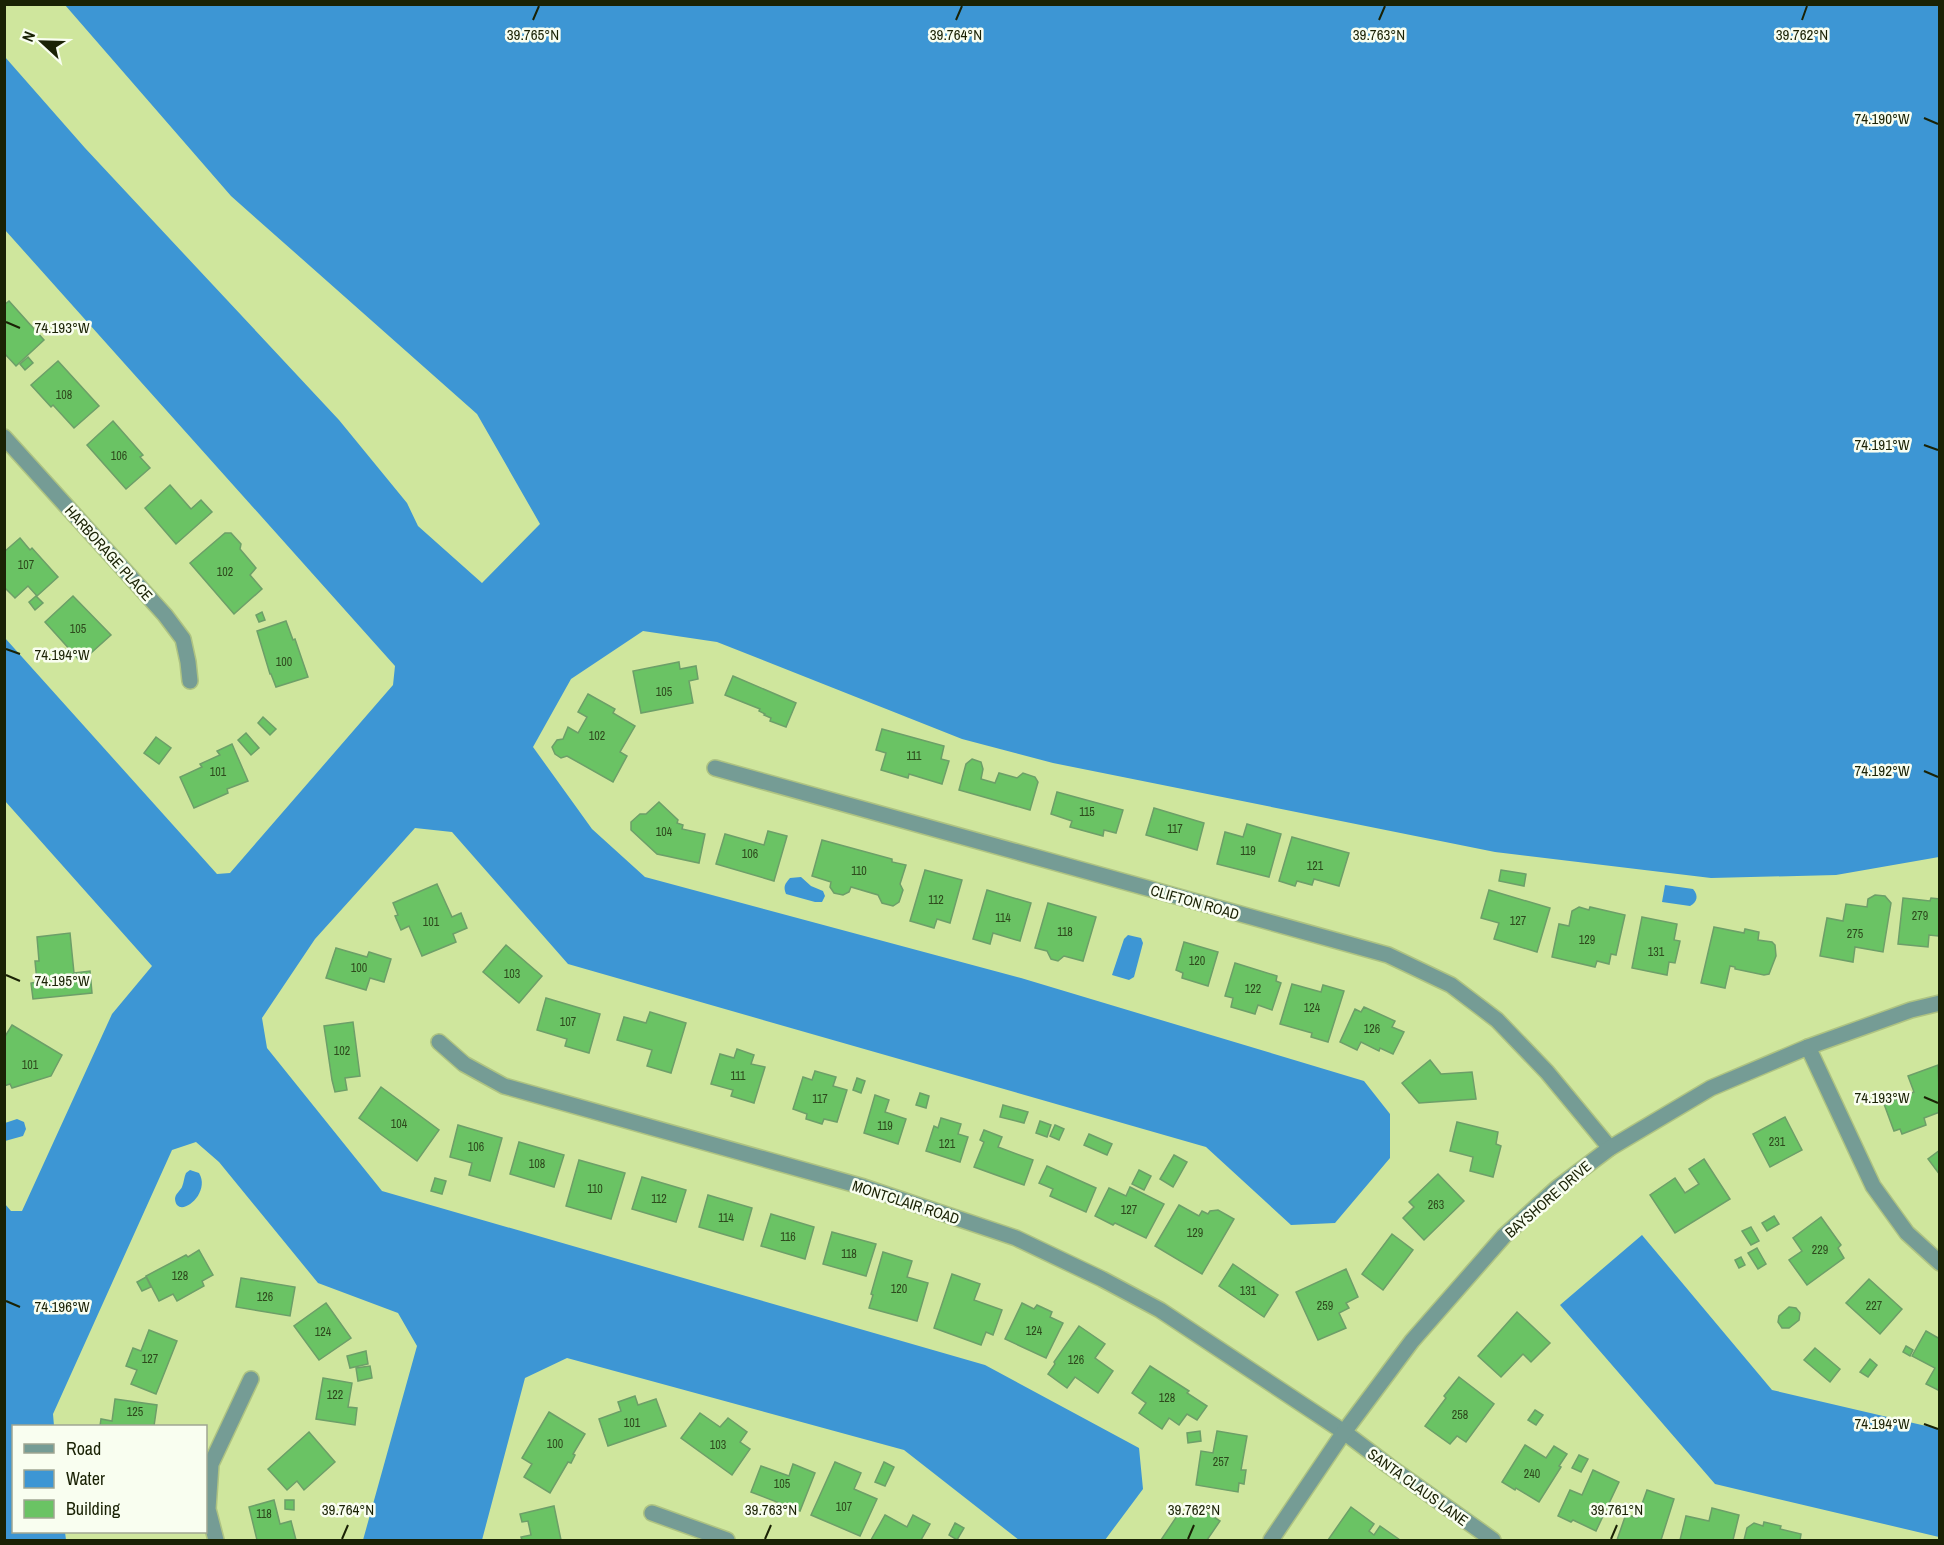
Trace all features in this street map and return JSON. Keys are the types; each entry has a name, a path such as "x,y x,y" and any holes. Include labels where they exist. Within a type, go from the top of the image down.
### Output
{"street":[{"name":"HARBORAGE PLACE","path":"4,436 165,615 183,639 190,681"},
{"name":"CLIFTON ROAD","path":"715,768 1388,955 1451,985 1497,1020 1547,1072 1610,1148"},
{"name":"BAYSHORE DRIVE","path":"1271,1540 1344,1432 1412,1341 1504,1236 1557,1188 1610,1148 1711,1088 1808,1047 1911,1010 1940,1003"},
{"name":"MONTCLAIR ROAD","path":"439,1042 464,1064 504,1086 864,1187 1016,1238 1160,1310 1344,1432"},
{"path":"1808,1047 1873,1186 1907,1233 1940,1263"},
{"path":"216,1540 208,1509 211,1464 251,1379"},
{"name":"SANTA CLAUS LANE","path":"1344,1432 1389,1467 1493,1540"},
{"path":"652,1513 727,1540"}],"water":[{"path":"65,5 1939,5 1939,857 1836,875 1711,878 1495,852 1053,763 962,739 717,642 643,631 571,679 533,747 592,829 645,877 1021,978 1364,1081 1390,1114 1390,1158 1335,1223 1291,1225 1206,1147 568,964 452,832 415,828 315,939 262,1018 267,1048 382,1191 985,1365 1139,1448 1143,1489 1105,1540 1019,1540 904,1450 567,1358 525,1378 482,1540 363,1540 417,1346 398,1313 318,1283 219,1162 196,1142 172,1150 53,1414 54,1425 12,1425 12,1533 65,1533 66,1540 5,1540 5,1204 11,1211 22,1211 112,1014 152,966 5,801 5,638 217,874 230,873 393,685 395,666 5,230 5,57 85,148 339,420 407,503 418,526 482,583 540,524 477,414 231,196"},
{"path":"801,877 811,886 823,891 825,896 822,902 786,894 785,885 790,878"},
{"path":"1665,885 1693,889 1697,896 1696,901 1690,906 1662,902"},
{"path":"1128,935 1141,938 1143,943 1134,977 1129,980 1112,975 1124,939"},
{"path":"17,1119 24,1122 26,1129 23,1136 5,1141 5,1123"},
{"path":"190,1170 199,1173 202,1181 201,1189 193,1202 181,1207 177,1205 175,1197 182,1187 186,1173"},
{"path":"1642,1235 1772,1390 1939,1429 1939,1537 1715,1484 1560,1305"}],"building":[{"path":"9,301 44,340 16,366 4,353 4,305"},
{"path":"28,357 33,363 25,370 20,364"},
{"path":"58,361 99,406 74,428 31,385"},
{"path":"113,421 143,455 140,457 150,468 126,489 87,445"},
{"path":"170,485 191,509 201,500 212,512 176,544 145,508"},
{"path":"225,533 231,533 241,544 240,549 256,568 250,575 262,589 234,614 190,563"},
{"path":"20,538 58,577 37,596 28,586 15,598 4,587 4,552"},
{"path":"36,596 43,603 35,610 29,602"},
{"path":"73,596 111,635 81,662 45,622"},
{"path":"262,612 265,620 259,622 256,615"},
{"path":"286,621 308,677 276,687 257,631"},
{"path":"679,662 680,669 696,666 698,679 689,681 693,703 641,713 633,671"},
{"path":"733,676 796,703 786,727 770,721 771,718 759,711 760,709 725,695"},
{"path":"588,694 615,709 613,713 635,726 620,752 627,756 613,782 567,756 561,758 555,754 552,747 557,740 563,739 568,727 578,733 587,717 578,712"},
{"path":"263,717 276,729 270,735 258,723"},
{"path":"882,729 944,746 941,759 949,761 942,784 909,774 908,778 881,770 886,753 876,750"},
{"path":"246,733 259,748 251,755 238,740"},
{"path":"156,737 171,748 159,764 144,753"},
{"path":"232,744 248,781 227,789 228,793 194,808 180,777 202,767 200,764 220,755 217,751"},
{"path":"972,759 981,762 983,769 981,779 995,783 999,773 1017,778 1023,773 1035,777 1038,782 1030,810 959,790 966,764"},
{"path":"1057,792 1123,810 1116,833 1104,830 1103,836 1070,827 1072,821 1051,814"},
{"path":"659,802 678,820 677,823 683,825 682,829 705,834 699,863 657,854 631,830 631,822 640,814 646,814"},
{"path":"1154,808 1204,823 1197,850 1146,835"},
{"path":"1247,824 1281,834 1269,877 1217,864 1225,832 1243,837"},
{"path":"768,831 787,836 774,881 716,864 725,834 764,845"},
{"path":"1292,837 1349,853 1339,886 1314,879 1312,885 1297,881 1295,886 1279,881"},
{"path":"822,840 906,865 900,884 903,890 899,902 893,906 882,903 878,895 851,887 849,892 843,895 834,893 830,887 831,882 812,876"},
{"path":"925,870 962,880 950,923 937,919 934,928 910,921"},
{"path":"1501,870 1526,874 1524,886 1499,881"},
{"path":"437,884 452,917 461,913 467,928 453,934 456,942 422,956 409,926 401,930 393,903"},
{"path":"987,890 1031,903 1020,941 993,933 990,944 973,939"},
{"path":"1489,890 1550,908 1537,952 1494,939 1499,923 1481,918"},
{"path":"1875,895 1885,896 1891,903 1883,952 1855,947 1853,962 1820,956 1827,918 1843,921 1846,904 1867,907 1868,899"},
{"path":"1903,898 1930,901 1931,898 1940,899 1940,931 1938,936 1929,935 1928,947 1898,944"},
{"path":"1048,903 1096,917 1083,961 1064,956 1058,961 1051,959 1047,951 1035,948"},
{"path":"1579,907 1589,910 1590,907 1625,915 1616,955 1611,954 1609,964 1597,961 1595,967 1552,957 1559,924 1569,926 1572,911"},
{"path":"1642,917 1677,924 1674,940 1680,941 1675,963 1669,962 1667,975 1632,968"},
{"path":"1714,927 1744,933 1745,929 1759,932 1758,940 1772,942 1775,945 1776,956 1769,974 1764,975 1730,966 1725,988 1701,983"},
{"path":"70,933 74,973 90,971 92,993 33,999 31,983 37,982 35,961 39,961 37,937"},
{"path":"1184,942 1218,952 1208,986 1182,978 1183,973 1176,970"},
{"path":"506,945 542,976 519,1003 483,972"},
{"path":"336,948 367,957 369,952 391,959 384,982 370,978 366,990 326,978"},
{"path":"1235,963 1277,976 1276,981 1281,983 1272,1010 1258,1005 1255,1014 1231,1007 1233,998 1225,996"},
{"path":"1292,984 1321,992 1323,985 1344,991 1328,1042 1311,1037 1312,1033 1280,1024"},
{"path":"546,998 600,1014 589,1053 565,1046 567,1039 537,1030"},
{"path":"1364,1007 1395,1021 1392,1027 1404,1032 1393,1054 1380,1048 1379,1051 1361,1042 1357,1050 1340,1042 1355,1009 1361,1012"},
{"path":"650,1012 686,1023 671,1073 647,1066 652,1050 617,1040 624,1017 646,1023"},
{"path":"353,1022 360,1076 345,1078 347,1090 335,1092 324,1026"},
{"path":"12,1025 62,1055 51,1076 12,1088 10,1084 4,1086 4,1038"},
{"path":"737,1049 754,1055 751,1064 765,1067 754,1103 731,1096 733,1090 711,1084 720,1054 734,1058"},
{"path":"1430,1060 1441,1074 1472,1072 1476,1099 1419,1103 1402,1083"},
{"path":"1938,1065 1940,1112 1924,1118 1926,1125 1902,1134 1900,1129 1894,1131 1884,1104 1914,1092 1908,1076"},
{"path":"815,1071 836,1077 833,1086 847,1090 837,1122 824,1119 822,1124 806,1119 807,1114 793,1109 803,1077 812,1080"},
{"path":"857,1078 865,1081 861,1093 853,1090"},
{"path":"381,1087 439,1130 417,1161 359,1118"},
{"path":"920,1093 929,1096 926,1108 916,1105"},
{"path":"875,1095 889,1100 885,1112 906,1119 898,1144 864,1133"},
{"path":"1003,1105 1028,1112 1024,1123 1000,1117"},
{"path":"1785,1117 1802,1150 1770,1167 1753,1134"},
{"path":"941,1118 961,1124 958,1134 968,1137 960,1162 926,1151 934,1126 938,1128"},
{"path":"1040,1121 1051,1125 1047,1137 1036,1133"},
{"path":"1457,1122 1498,1132 1496,1144 1501,1146 1493,1177 1470,1171 1473,1157 1450,1151"},
{"path":"458,1125 502,1138 490,1181 469,1175 472,1163 450,1157"},
{"path":"1055,1125 1064,1129 1059,1140 1050,1136"},
{"path":"984,1130 1002,1137 998,1147 1033,1160 1024,1185 974,1167 984,1142 980,1140"},
{"path":"1089,1134 1112,1144 1107,1155 1084,1145"},
{"path":"519,1142 564,1155 554,1187 510,1174"},
{"path":"1940,1150 1940,1175 1928,1159"},
{"path":"1174,1155 1187,1162 1173,1187 1160,1179"},
{"path":"1704,1159 1730,1199 1675,1233 1650,1195 1675,1178 1685,1193 1699,1184 1689,1169"},
{"path":"579,1160 625,1173 611,1219 566,1206"},
{"path":"1047,1166 1096,1188 1086,1212 1050,1196 1053,1189 1039,1183"},
{"path":"1139,1170 1151,1176 1144,1190 1132,1184"},
{"path":"1438,1174 1464,1201 1424,1240 1403,1218 1414,1207 1409,1202"},
{"path":"642,1177 686,1190 676,1222 632,1209"},
{"path":"435,1178 446,1181 442,1194 431,1191"},
{"path":"1130,1187 1164,1204 1146,1238 1095,1216 1109,1188 1126,1196"},
{"path":"708,1195 752,1208 743,1240 699,1227"},
{"path":"1179,1205 1199,1216 1202,1211 1208,1214 1210,1211 1218,1210 1234,1219 1202,1274 1155,1246"},
{"path":"771,1214 814,1227 805,1259 761,1246"},
{"path":"1774,1216 1779,1224 1767,1231 1762,1223"},
{"path":"1821,1217 1841,1245 1838,1248 1844,1258 1807,1285 1789,1260 1802,1251 1793,1238"},
{"path":"1751,1227 1759,1241 1751,1245 1742,1231"},
{"path":"832,1232 876,1244 866,1276 823,1264"},
{"path":"1392,1234 1413,1250 1383,1290 1362,1274"},
{"path":"1757,1248 1766,1264 1758,1269 1748,1253"},
{"path":"199,1250 213,1275 202,1281 204,1286 177,1301 173,1294 159,1301 146,1276"},
{"path":"883,1252 912,1261 907,1277 928,1283 917,1321 869,1308"},
{"path":"1741,1257 1745,1265 1739,1268 1735,1260"},
{"path":"1233,1264 1278,1295 1264,1317 1219,1286"},
{"path":"1346,1269 1358,1297 1346,1303 1349,1308 1339,1313 1346,1328 1318,1340 1296,1292"},
{"path":"952,1274 980,1284 974,1300 1002,1310 993,1335 986,1332 981,1345 934,1328"},
{"path":"146,1277 151,1287 142,1291 137,1282"},
{"path":"241,1278 295,1287 290,1316 236,1307"},
{"path":"1869,1279 1902,1309 1880,1334 1846,1303"},
{"path":"326,1303 351,1338 319,1360 294,1326"},
{"path":"1022,1303 1034,1309 1037,1305 1052,1312 1050,1317 1063,1323 1046,1358 1005,1339"},
{"path":"1789,1307 1796,1308 1800,1313 1799,1320 1789,1328 1782,1328 1778,1322 1779,1316"},
{"path":"1517,1312 1550,1343 1531,1362 1523,1354 1501,1377 1478,1356"},
{"path":"1079,1326 1105,1344 1095,1358 1113,1371 1098,1393 1075,1377 1067,1388 1048,1374"},
{"path":"149,1330 177,1341 156,1394 131,1384 137,1370 126,1366 133,1348 141,1351"},
{"path":"1926,1331 1940,1339 1940,1391 1926,1384 1935,1368 1912,1356"},
{"path":"1906,1346 1913,1350 1910,1356 1903,1352"},
{"path":"1815,1348 1840,1369 1830,1382 1804,1360"},
{"path":"366,1351 368,1364 350,1368 347,1356"},
{"path":"1870,1359 1877,1365 1868,1377 1860,1372"},
{"path":"370,1366 372,1378 358,1381 356,1368"},
{"path":"1150,1366 1189,1391 1187,1393 1207,1406 1197,1420 1187,1414 1179,1425 1169,1418 1162,1429 1139,1413 1146,1403 1132,1393"},
{"path":"1459,1377 1494,1404 1466,1442 1457,1436 1450,1444 1425,1426"},
{"path":"323,1378 352,1383 348,1407 357,1408 355,1425 316,1419"},
{"path":"635,1396 638,1405 656,1399 666,1426 608,1446 599,1419 621,1411 618,1402"},
{"path":"115,1399 157,1405 154,1425 100,1425 101,1419 112,1421"},
{"path":"1535,1410 1543,1415 1536,1425 1528,1420"},
{"path":"549,1412 585,1434 573,1454 575,1455 571,1463 568,1462 550,1493 524,1477 532,1464 522,1458"},
{"path":"700,1413 720,1427 728,1418 747,1432 740,1442 750,1449 732,1475 681,1438"},
{"path":"1200,1431 1201,1441 1188,1443 1187,1433"},
{"path":"1217,1431 1247,1436 1241,1470 1246,1470 1244,1484 1239,1483 1238,1492 1196,1485 1201,1451 1213,1453"},
{"path":"309,1432 335,1462 304,1490 297,1481 287,1490 268,1469"},
{"path":"1525,1445 1546,1458 1554,1446 1567,1454 1539,1502 1502,1482"},
{"path":"1579,1455 1588,1459 1581,1472 1572,1468"},
{"path":"835,1462 861,1473 854,1489 877,1499 860,1536 811,1515"},
{"path":"884,1462 894,1467 885,1486 875,1482"},
{"path":"793,1464 815,1473 800,1511 751,1492 761,1466 789,1476"},
{"path":"1593,1470 1619,1482 1596,1531 1558,1516 1570,1490 1582,1495"},
{"path":"1647,1490 1674,1499 1661,1540 1617,1540 1626,1514 1637,1518"},
{"path":"274,1500 280,1524 291,1521 296,1540 257,1540 249,1507"},
{"path":"285,1500 294,1500 294,1510 285,1509"},
{"path":"554,1506 561,1540 522,1540 521,1537 531,1535 528,1521 522,1522 520,1514"},
{"path":"1197,1506 1220,1521 1207,1540 1161,1540 1181,1510 1190,1516"},
{"path":"1351,1507 1374,1524 1369,1531 1374,1535 1380,1526 1400,1540 1328,1540"},
{"path":"1712,1508 1739,1515 1733,1540 1680,1540 1686,1516 1709,1521"},
{"path":"885,1515 907,1527 913,1515 930,1524 921,1540 871,1540"},
{"path":"1764,1522 1801,1534 1800,1540 1744,1540 1747,1528 1754,1523 1763,1526"},
{"path":"955,1523 964,1528 957,1540 949,1535"}]}
